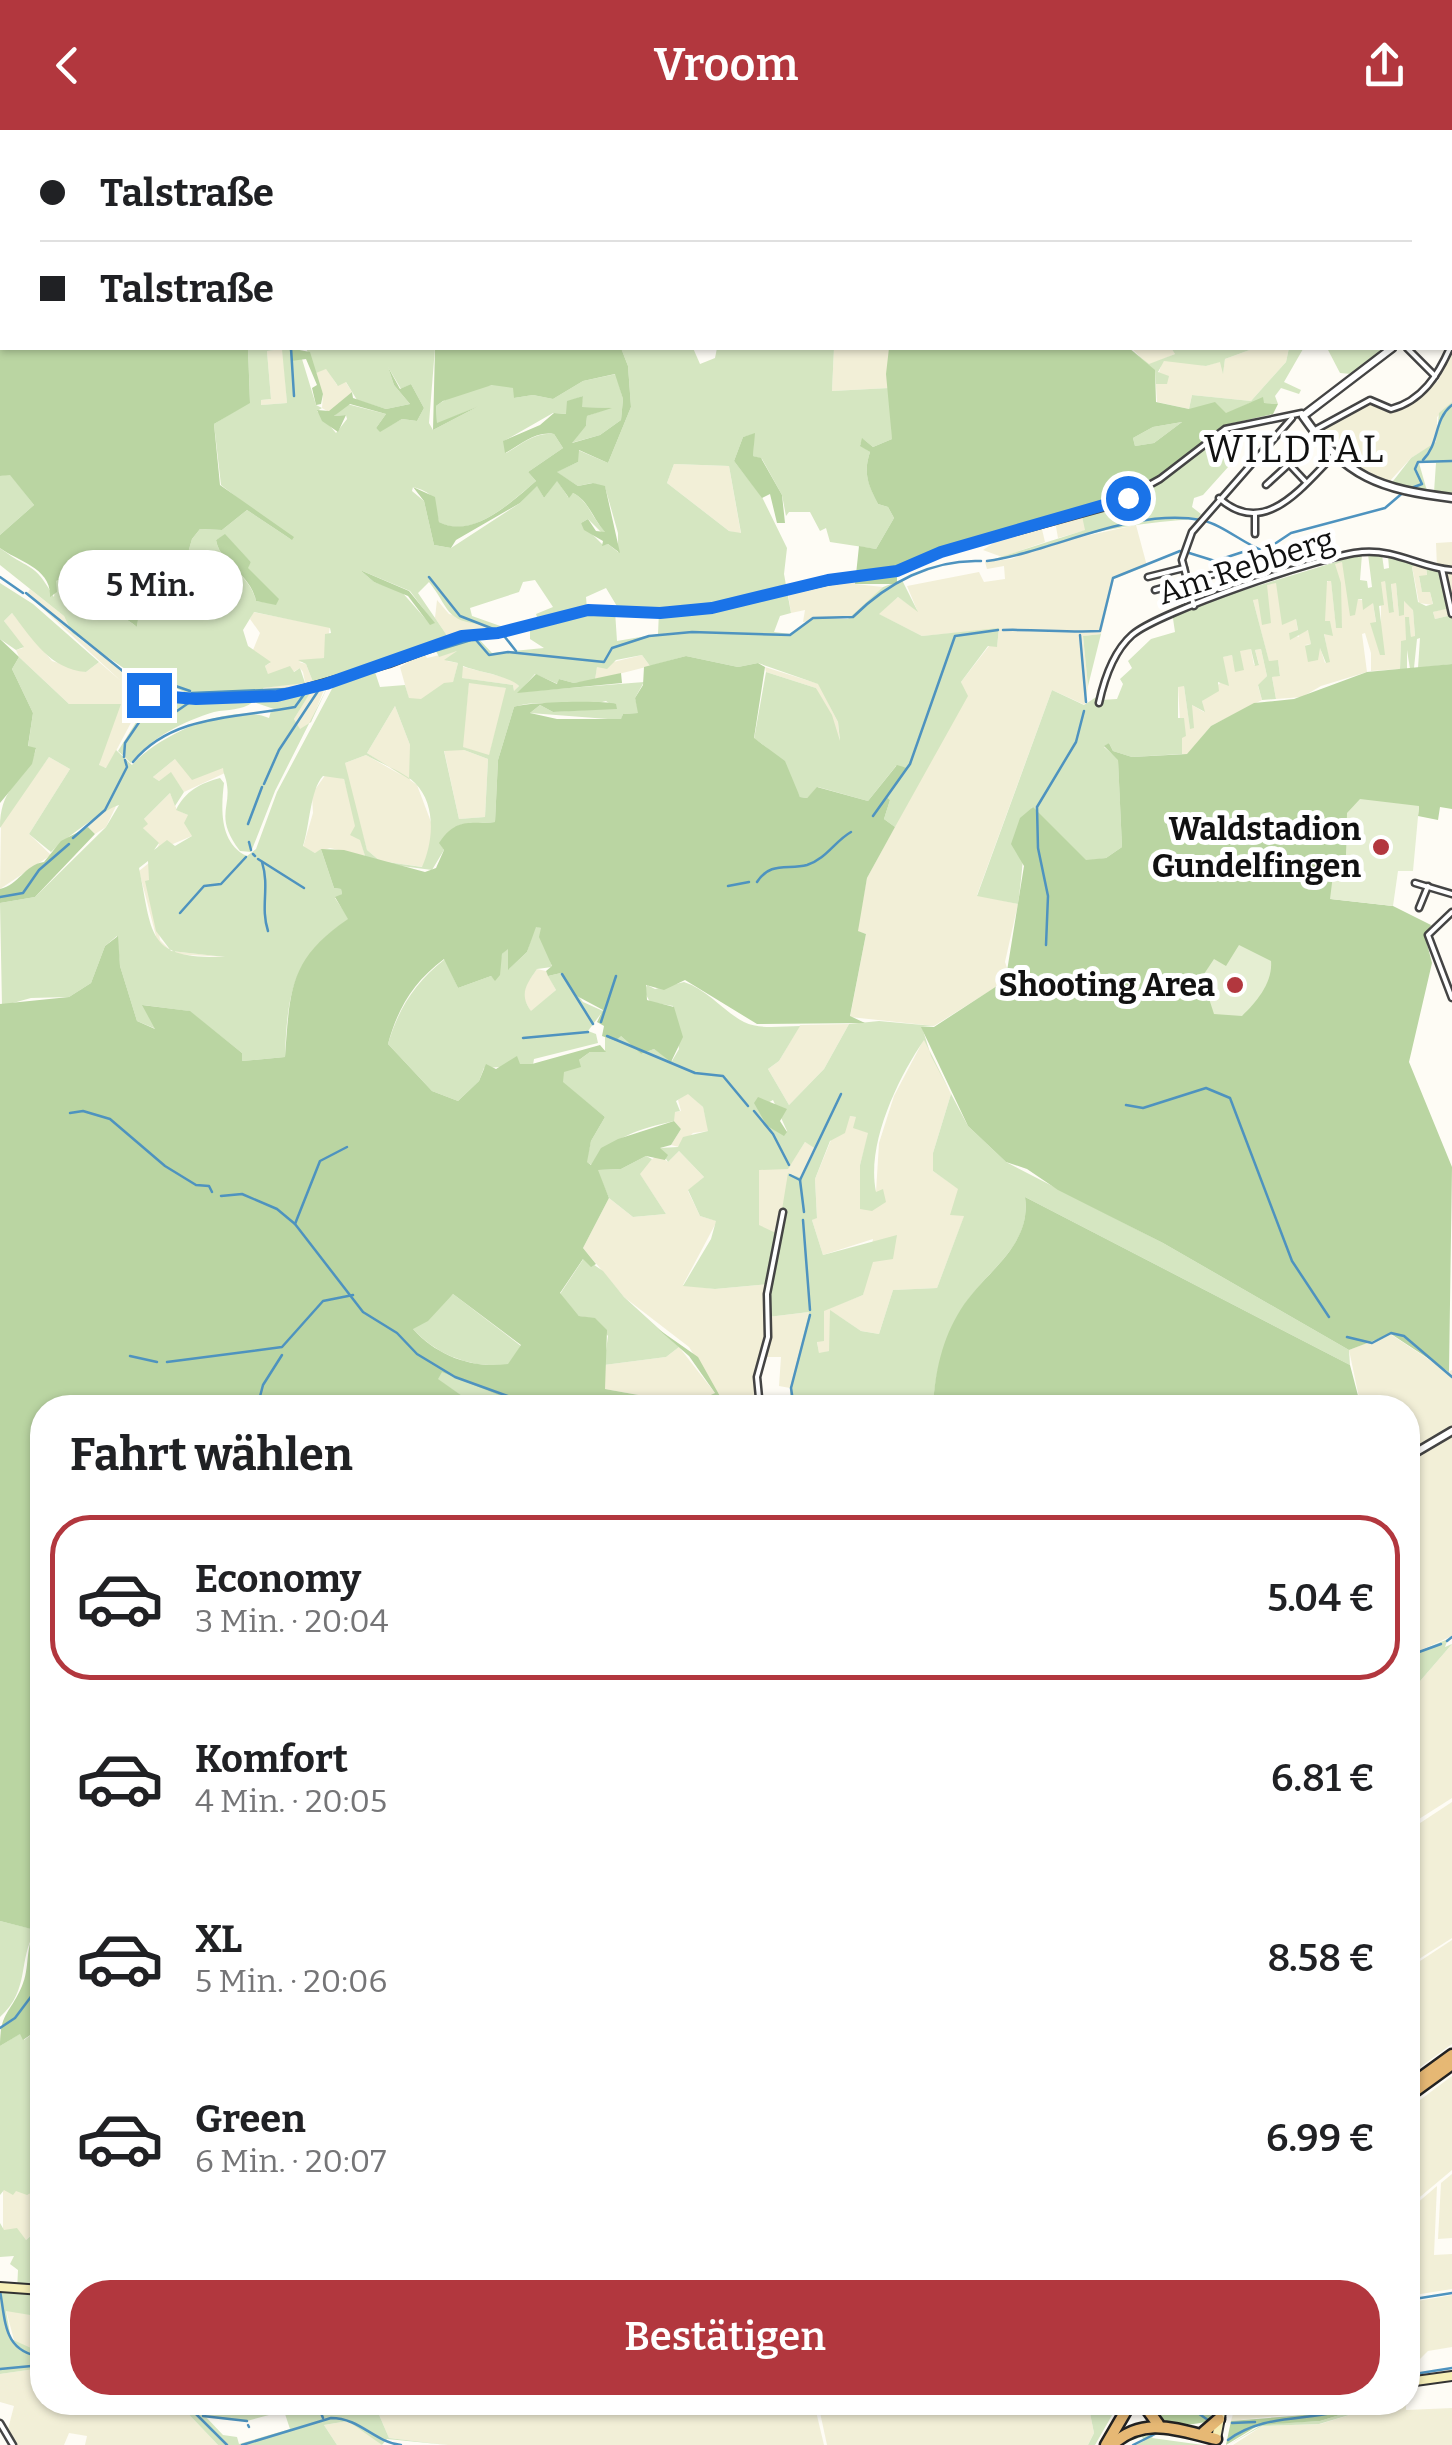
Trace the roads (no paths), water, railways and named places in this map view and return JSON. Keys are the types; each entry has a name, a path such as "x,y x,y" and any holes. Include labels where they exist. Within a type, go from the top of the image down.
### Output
{"highway":[{"path":"1420,2078 1452,2055"},
{"path":"1420,2087 1452,2064"},
{"path":"1106,2445 1121,2415"},
{"path":"1151,2415 1158,2425"},
{"path":"1106,2445 1137,2429 1158,2425 1210,2436 1219,2420"}],"main road":[{"path":"1,2287 30,2289"},
{"path":"1420,2380 1452,2376"},
{"path":"1219,2420 1220,2415"}],"street":[{"path":"1194,606 1182,553 1200,520 1298,414 1389,350"},
{"path":"1409,350 1436,377"},
{"path":"1314,431 1370,400 1397,408 1436,377 1448,350"},
{"path":"1298,414 1334,454 1373,484 1452,498"},
{"path":"149,695 196,699 277,696 326,684 462,636 500,632 588,610 660,613 712,608 828,580 897,571 941,552 1113,505 1160,479 1225,429 1298,414"},
{"path":"1219,498 1235,510 1255,515 1278,508 1334,454"},
{"path":"1266,485 1289,464 1306,482"},
{"path":"1255,515 1255,534"},
{"name":"Am Rebberg","path":"1099,704 1110,668 1126,640 1162,616 1265,579 1360,552 1404,555 1452,570"},
{"path":"1148,578 1184,568"},
{"path":"1442,569 1452,614"},
{"path":"1163,574 1166,587"},
{"path":"1155,590 1215,574"},
{"path":"1414,883 1452,894"},
{"path":"1420,908 1428,886"},
{"path":"1452,912 1428,936 1452,998"},
{"path":"759,1395 757,1377 768,1337 768,1294 783,1212"},
{"path":"1420,1450 1452,1431"},
{"path":"0,2422 12,2445"}],"waterway":[{"path":"291,350 294,396"},
{"path":"1423,460 1452,405"},
{"path":"987,561 1120,525 1175,518 1209,522 1264,551 1291,533 1385,508 1406,490 1422,484 1415,469 1418,462 1452,461"},
{"path":"1186,552 1215,561 1255,548"},
{"path":"1003,630 1100,631 1113,578 1180,551"},
{"path":"299,692 471,640 476,640 489,655 508,652 604,662 612,648 649,636 692,632 790,635 813,618 853,617 880,594 928,569 981,561"},
{"path":"0,577 23,593"},
{"path":"429,577 460,616 501,632 516,651"},
{"path":"26,593 145,689 167,683 190,691"},
{"path":"873,816 910,764 955,636 998,630"},
{"path":"1080,635 1086,702"},
{"path":"192,693 287,689"},
{"path":"264,784 279,750 318,691"},
{"path":"133,762 149,746 186,726 295,707 305,693"},
{"path":"124,757 125,743 144,715 177,711 190,702"},
{"path":"1046,945 1048,896 1038,848 1037,807 1076,742 1084,711"},
{"path":"73,838 105,810 127,767 125,760"},
{"path":"248,824 262,787"},
{"path":"757,882 768,871 814,862 851,832"},
{"path":"249,842 251,850"},
{"path":"0,897 23,893 39,870 69,844"},
{"path":"180,913 204,886 221,884 246,857"},
{"path":"258,859 304,888"},
{"path":"262,862 268,931"},
{"path":"728,886 749,882"},
{"path":"562,974 593,1024"},
{"path":"601,1022 616,976"},
{"path":"523,1038 588,1032"},
{"path":"607,1036 695,1073 723,1076 748,1106"},
{"path":"1126,1105 1143,1108 1206,1088 1230,1098 1292,1261 1329,1317"},
{"path":"800,1180 841,1094"},
{"path":"70,1113 83,1111 110,1119 165,1166 196,1185 209,1186 212,1192"},
{"path":"754,1111 773,1134 789,1165"},
{"path":"295,1224 320,1161 347,1147"},
{"path":"790,1175 800,1180 804,1212"},
{"path":"221,1196 242,1194 277,1209 295,1224 363,1312 397,1333 417,1354 455,1377 505,1395"},
{"path":"803,1220 810,1310"},
{"path":"167,1362 282,1347 323,1301 353,1295"},
{"path":"792,1395 810,1315"},
{"path":"1347,1337 1372,1343 1391,1333 1404,1336 1452,1377"},
{"path":"260,1395 282,1355"},
{"path":"130,1356 157,1362"},
{"path":"1447,1641 1452,1637"},
{"path":"1420,1652 1441,1644"},
{"path":"0,2028 15,2018 30,1998"},
{"path":"0,2291 9,2334 20,2349 30,2354"},
{"path":"1420,2298 1452,2293"},
{"path":"0,2369 30,2366"},
{"path":"1420,2373 1452,2368"},
{"path":"197,2415 227,2445"},
{"path":"1201,2415 1208,2420"},
{"path":"1228,2440 1261,2424 1316,2415"},
{"path":"203,2416 247,2421"},
{"path":"242,2445 331,2418 350,2422 401,2445"},
{"path":"1232,2423 1255,2422"},
{"path":"1133,2445 1159,2432"},
{"path":"1166,2433 1198,2439"}],"place":[{"name":"Waldstadion Gundelfingen","path":"1381,847"},
{"name":"Shooting Area","path":"1235,985"}],"district":[{"name":"WILDTAL","path":"1295,449"}]}
